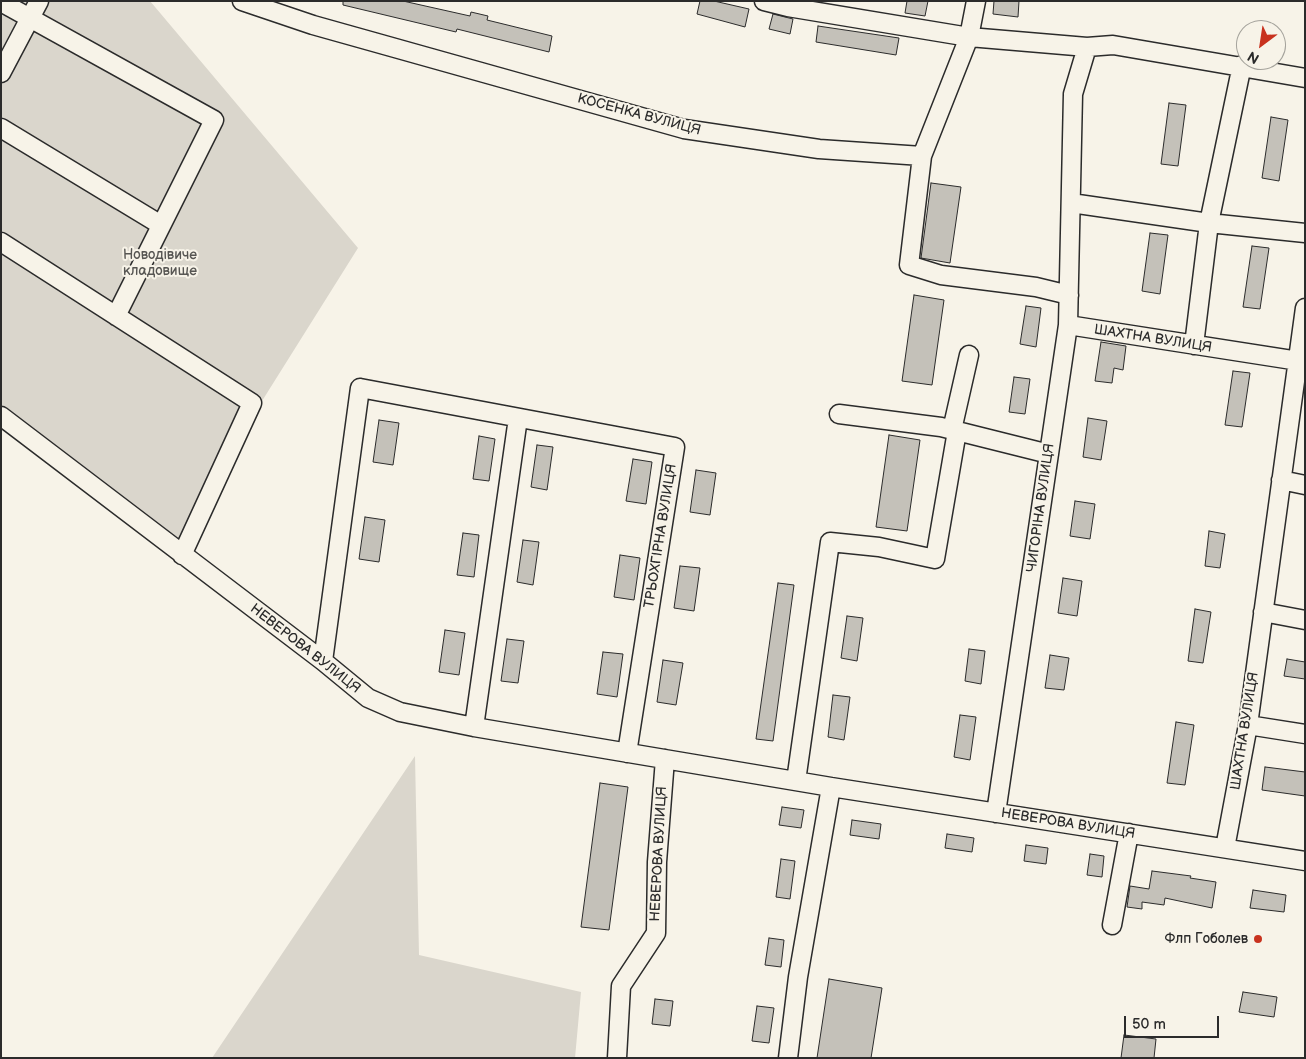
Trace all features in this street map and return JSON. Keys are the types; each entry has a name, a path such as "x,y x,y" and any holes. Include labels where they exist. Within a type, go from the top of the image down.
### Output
{"street":[{"path":"1,73 39,1"},
{"name":"КОСЕНКА ВУЛИЦЯ","path":"242,1 313,25 684,129 819,150 922,156"},
{"path":"764,1 788,8 969,37 1086,46 1113,46 1236,64"},
{"path":"976,1 969,37 922,156 909,265 941,275 1036,287 1069,295"},
{"path":"1,2 214,120 116,316"},
{"name":"ЧИГОРІНА ВУЛИЦЯ","path":"996,812 1068,325 1073,94 1086,46"},
{"path":"1194,345 1209,223 1241,70"},
{"path":"1266,70 1305,78"},
{"path":"1,128 161,225"},
{"path":"1071,203 1209,223 1305,233"},
{"path":"1,242 252,403 182,555"},
{"path":"1301,362 1305,308"},
{"name":"ШАХТНА ВУЛИЦЯ","path":"1068,325 1301,362 1281,480 1248,724 1225,848"},
{"path":"796,781 830,542 879,547 934,559 968,355"},
{"name":"ТРЬОХГІРНА ВУЛИЦЯ","path":"323,661 360,388 675,447 627,753"},
{"path":"839,414 954,430 1049,454"},
{"name":"НЕВЕРОВА ВУЛИЦЯ","path":"1,416 323,661 368,698 400,712 474,727 831,787 1305,861"},
{"path":"474,727 518,418"},
{"path":"1281,480 1305,485"},
{"path":"1263,612 1305,620"},
{"path":"1248,724 1305,734"},
{"name":"НЕВЕРОВА ВУЛИЦЯ","path":"617,1058 621,986 656,934 657,862 665,759"},
{"path":"788,1058 798,977 831,787"},
{"path":"1112,925 1129,833"}],"green space":[{"name":"Новодівиче кладовище","path":"1,1 150,1 358,248 262,401 179,545 1,409"},
{"path":"415,756 419,955 581,992 575,1058 212,1058"}],"building":[{"path":"343,1 403,1 470,16 471,12 488,16 487,20 552,36 549,52 457,29 456,32 343,5"},
{"path":"700,1 714,1 749,9 745,27 697,14"},
{"path":"907,1 928,1 925,16 905,13"},
{"path":"994,1 1019,1 1018,17 993,14"},
{"path":"773,14 793,19 790,34 769,29"},
{"path":"818,26 899,38 896,55 816,42"},
{"path":"1169,103 1186,105 1178,166 1161,164"},
{"path":"1271,117 1288,120 1279,181 1262,178"},
{"path":"931,183 961,187 950,263 921,258"},
{"path":"1150,233 1168,235 1160,294 1142,291"},
{"path":"1252,246 1269,248 1260,309 1243,307"},
{"path":"914,295 944,300 932,385 902,381"},
{"path":"1026,306 1041,308 1036,347 1020,344"},
{"path":"1101,342 1126,346 1123,370 1114,368 1112,383 1095,381"},
{"path":"1233,371 1250,373 1242,427 1225,425"},
{"path":"1014,377 1030,379 1025,414 1009,412"},
{"path":"1088,418 1107,421 1101,460 1083,457"},
{"path":"379,420 399,423 393,465 373,462"},
{"path":"889,435 920,440 907,531 876,527"},
{"path":"479,436 495,439 489,481 473,479"},
{"path":"537,445 553,447 547,490 531,487"},
{"path":"633,459 652,462 646,504 626,501"},
{"path":"696,470 716,473 710,515 690,512"},
{"path":"1075,501 1095,504 1090,539 1070,536"},
{"path":"365,517 385,520 379,562 359,559"},
{"path":"1209,531 1225,534 1220,568 1205,566"},
{"path":"463,533 479,535 474,577 457,575"},
{"path":"523,540 539,542 533,585 517,582"},
{"path":"620,555 640,558 634,600 614,597"},
{"path":"680,566 700,568 694,611 674,608"},
{"path":"1063,578 1082,581 1077,616 1058,613"},
{"path":"778,583 794,585 773,741 756,739"},
{"path":"1195,609 1211,612 1203,663 1188,661"},
{"path":"847,616 863,618 857,661 841,658"},
{"path":"445,630 465,633 459,675 439,672"},
{"path":"507,639 524,641 518,683 501,681"},
{"path":"969,649 985,651 981,684 965,681"},
{"path":"603,652 623,654 617,697 597,694"},
{"path":"1050,655 1069,658 1064,690 1045,688"},
{"path":"1287,659 1305,662 1305,679 1284,676"},
{"path":"663,660 683,663 676,705 657,702"},
{"path":"833,695 850,697 844,740 828,737"},
{"path":"960,715 976,717 970,760 954,757"},
{"path":"1176,722 1194,725 1185,785 1167,783"},
{"path":"1265,767 1305,772 1305,796 1262,790"},
{"path":"600,783 628,787 609,930 581,927"},
{"path":"782,807 804,810 801,828 779,825"},
{"path":"852,820 881,824 879,839 850,835"},
{"path":"947,834 974,838 972,852 945,848"},
{"path":"1026,845 1048,848 1046,864 1024,861"},
{"path":"1090,854 1104,856 1102,877 1087,875"},
{"path":"781,859 795,861 790,899 776,897"},
{"path":"1152,871 1191,876 1190,878 1216,882 1212,908 1165,898 1164,905 1142,902 1142,909 1127,907 1130,886 1149,889"},
{"path":"1253,890 1286,895 1284,912 1250,908"},
{"path":"769,938 784,940 781,967 765,965"},
{"path":"829,979 882,988 871,1058 817,1058"},
{"path":"1243,992 1277,997 1274,1017 1239,1012"},
{"path":"655,999 673,1001 670,1026 652,1024"},
{"path":"757,1006 774,1008 769,1043 752,1041"},
{"path":"1124,1035 1156,1039 1154,1058 1121,1058"}],"place":[{"name":"Флп Гоболев","path":"1258,939"}]}
